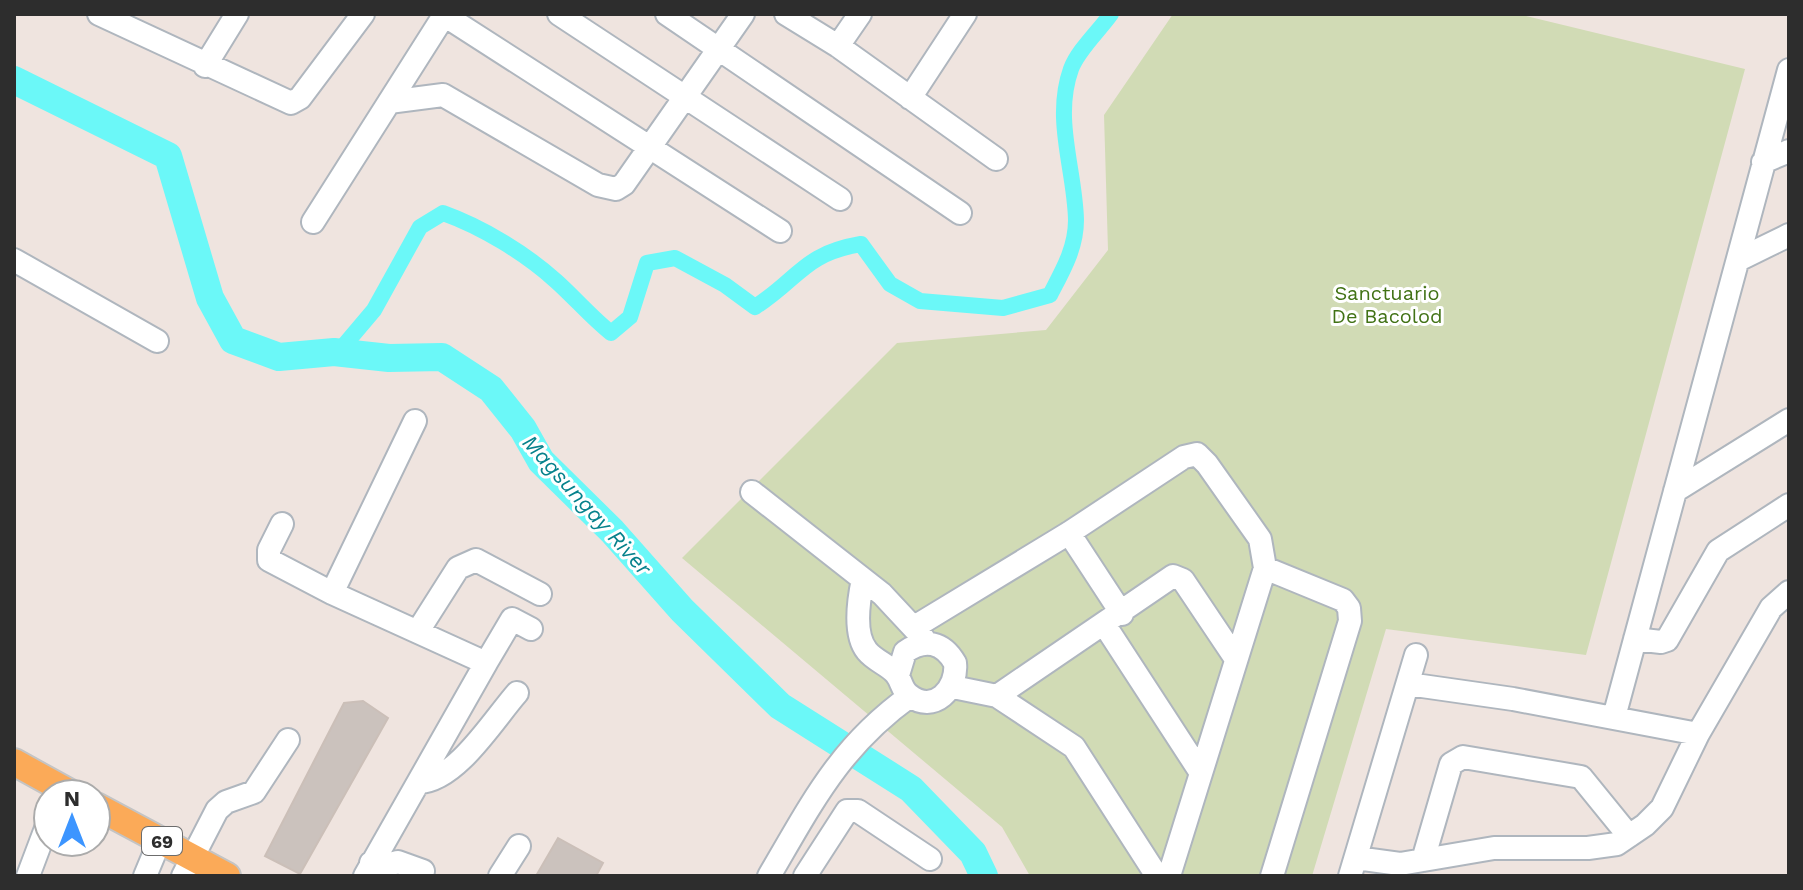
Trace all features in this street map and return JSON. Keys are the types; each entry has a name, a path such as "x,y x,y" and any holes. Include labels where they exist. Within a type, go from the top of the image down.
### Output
{"main road":[{"path":"14,762 41,778"},
{"name":"69","path":"112,814 160,840 187,866 227,876"}],"street":[{"path":"205,66 237,14"},
{"path":"106,16 205,66 291,103 300,98 363,14"},
{"path":"559,14 840,199"},
{"path":"667,14 960,213"},
{"path":"389,102 443,95 607,190 624,184 743,14"},
{"path":"786,14 838,46 996,159"},
{"path":"838,46 860,14"},
{"path":"910,98 965,14"},
{"path":"313,222 445,15 780,231"},
{"path":"1614,717 1789,70"},
{"path":"1763,162 1789,151"},
{"path":"1740,259 1789,235"},
{"path":"14,260 157,341"},
{"path":"1675,491 1789,420"},
{"path":"332,593 415,421"},
{"path":"898,675 905,652 922,634 1184,457 1197,454 1260,539 1265,568 1169,876"},
{"path":"752,492 863,579 922,634 939,645 955,663 953,687"},
{"path":"1635,639 1667,640 1718,551 1789,505"},
{"path":"282,524 269,550 269,560 332,593 486,663"},
{"path":"1069,533 1113,619 1201,773"},
{"path":"418,631 458,568 468,560 476,560 540,594"},
{"path":"1265,568 1343,600 1349,608 1350,621 1272,876"},
{"path":"997,696 1173,576 1179,576 1236,659"},
{"path":"863,579 858,605 862,643 866,650 898,675 910,696"},
{"path":"1416,655 1353,867 1400,864 1494,848 1607,847 1629,836 1662,808 1698,734 1771,608 1789,592"},
{"path":"368,869 512,619 531,629"},
{"path":"1408,684 1614,717 1698,734"},
{"path":"769,876 832,769 879,718 910,696 933,701 953,687 997,696 1074,747 1157,876"},
{"path":"420,782 436,779 455,766 517,693"},
{"path":"187,866 217,810 226,802 254,792 288,740"},
{"path":"1423,860 1451,764 1463,757 1581,777 1629,836"},
{"path":"805,876 847,811 858,811 930,859"},
{"path":"145,876 160,840"},
{"path":"500,876 519,846"},
{"path":"368,869 398,862 423,871"}],"green space":[{"name":"Sanctuario De Bacolod","path":"1173,14 1518,14 1745,69 1586,655 1386,629 1312,876 1030,876 1002,827 682,558 897,343 1046,330 1108,250 1104,115"}],"building":[{"path":"363,701 388,718 300,874 265,856 344,703"},
{"path":"558,838 603,863 596,876 536,876"}],"waterway":[{"path":"334,352 341,349 374,310 420,227 443,213 488,233 517,251 556,281 611,333 630,317 647,263 675,258 725,285 755,307 814,261 842,248 861,244 890,284 920,301 1003,308 1050,295 1068,259 1076,220 1064,126 1066,88 1079,55 1111,14"},
{"name":"Magsungay River","path":"14,80 168,156 210,298 233,340 279,357 334,352 389,358 442,357 491,389 523,429 541,461 612,531 682,610 780,706 911,789 973,853 984,876"}]}
